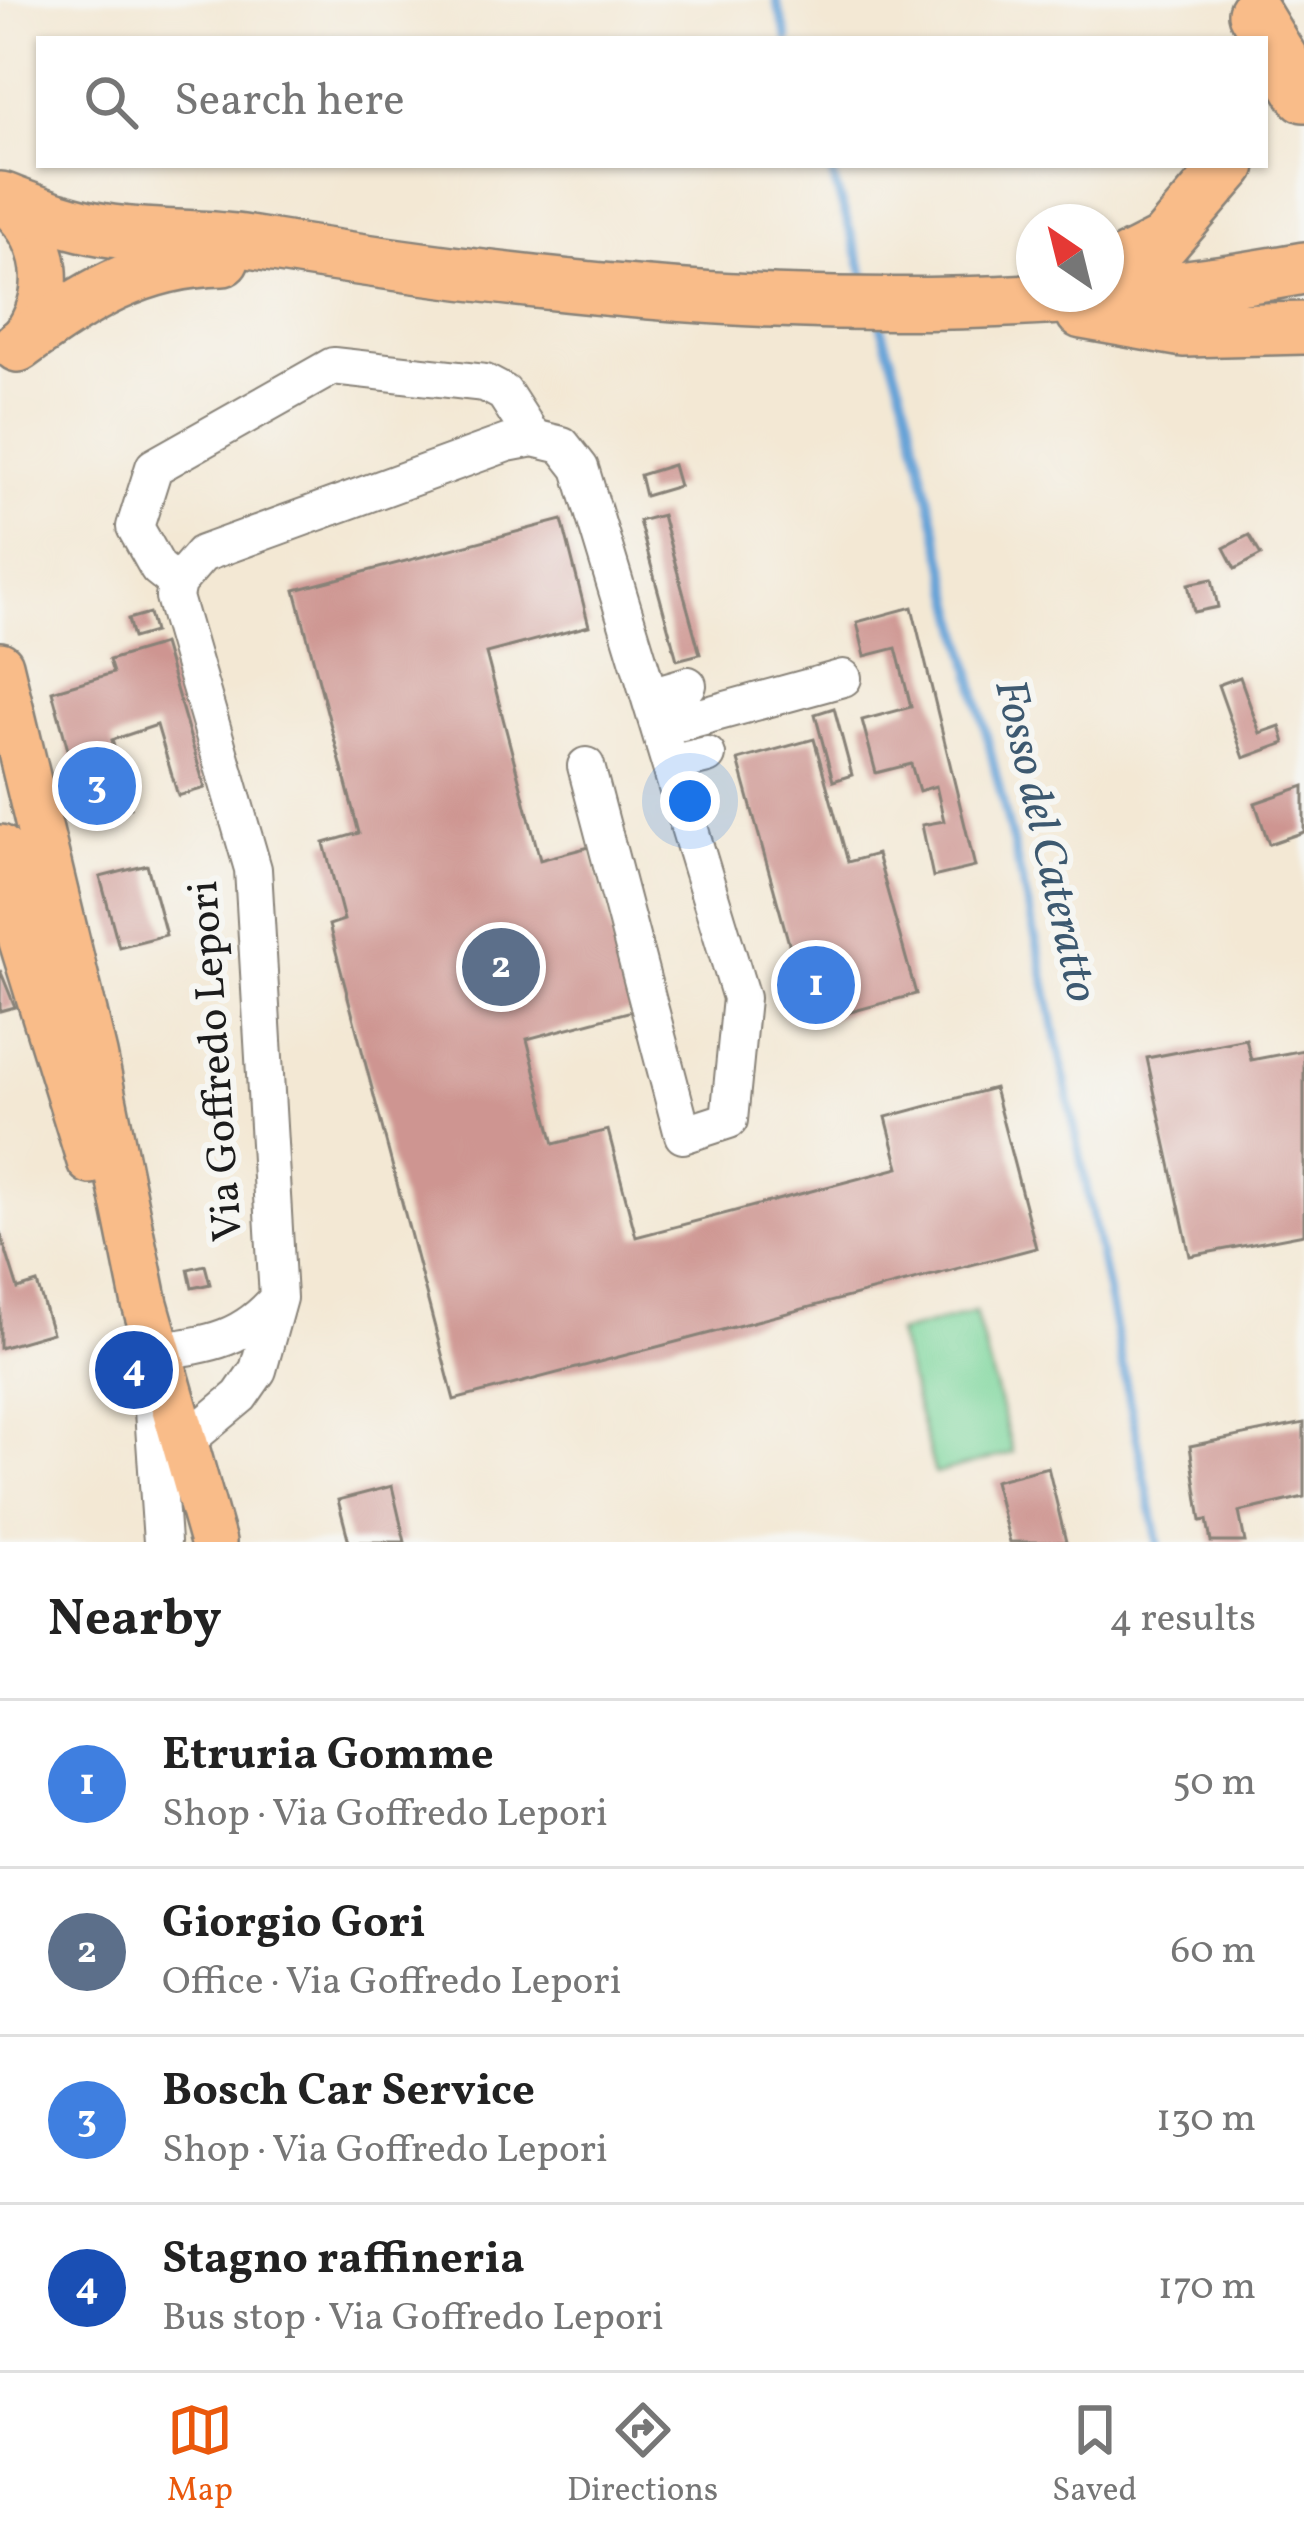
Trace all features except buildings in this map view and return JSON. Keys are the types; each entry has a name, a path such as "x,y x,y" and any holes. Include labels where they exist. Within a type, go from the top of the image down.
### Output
{"highway":[{"path":"1268,40 1304,96"},
{"path":"1124,263 1163,243 1228,168"},
{"path":"1,197 61,221 110,231 219,237 357,260 635,294 907,308 1016,300"},
{"path":"5,357 85,297 132,275 206,260 357,260"},
{"path":"1124,287 1304,268"},
{"path":"1100,312 1183,331 1304,328"}],"main road":[{"path":"1,197 23,216 46,268 45,296 35,324 5,357"},
{"path":"0,665 94,1054 145,1304"},
{"path":"0,848 28,963 145,1304 213,1542"}],"street":[{"path":"533,438 505,393 485,382 333,366 154,466 135,527 158,568 177,583 202,554 533,438 562,445 580,468 741,998 729,1120 683,1135 586,766"},
{"name":"Via Goffredo Lepori","path":"177,583 174,597 253,869 278,1298 259,1370 240,1396 185,1442"},
{"path":"655,712 843,678"},
{"path":"655,712 688,685"},
{"path":"670,764 707,755"},
{"path":"127,1261 157,1410 157,1522 162,1542"},
{"name":"Via Goffredo Lepori","path":"160,1352 232,1339 257,1323 278,1298"}],"green space":[{"path":"975,1312 1013,1453 935,1474 897,1333"}],"waterway":[{"name":"Fosso del Cateratto","path":"776,0 787,36"},
{"name":"Fosso del Cateratto","path":"830,168 868,286"},
{"name":"Fosso del Cateratto","path":"879,319 907,406 1040,956 1158,1542"}],"place":[{"name":"Bosch Car Service","path":"97,786"},
{"name":"Giorgio Gori","path":"501,967"},
{"name":"Etruria Gomme","path":"816,985"},
{"name":"Stagno raffineria","path":"134,1370"}]}
